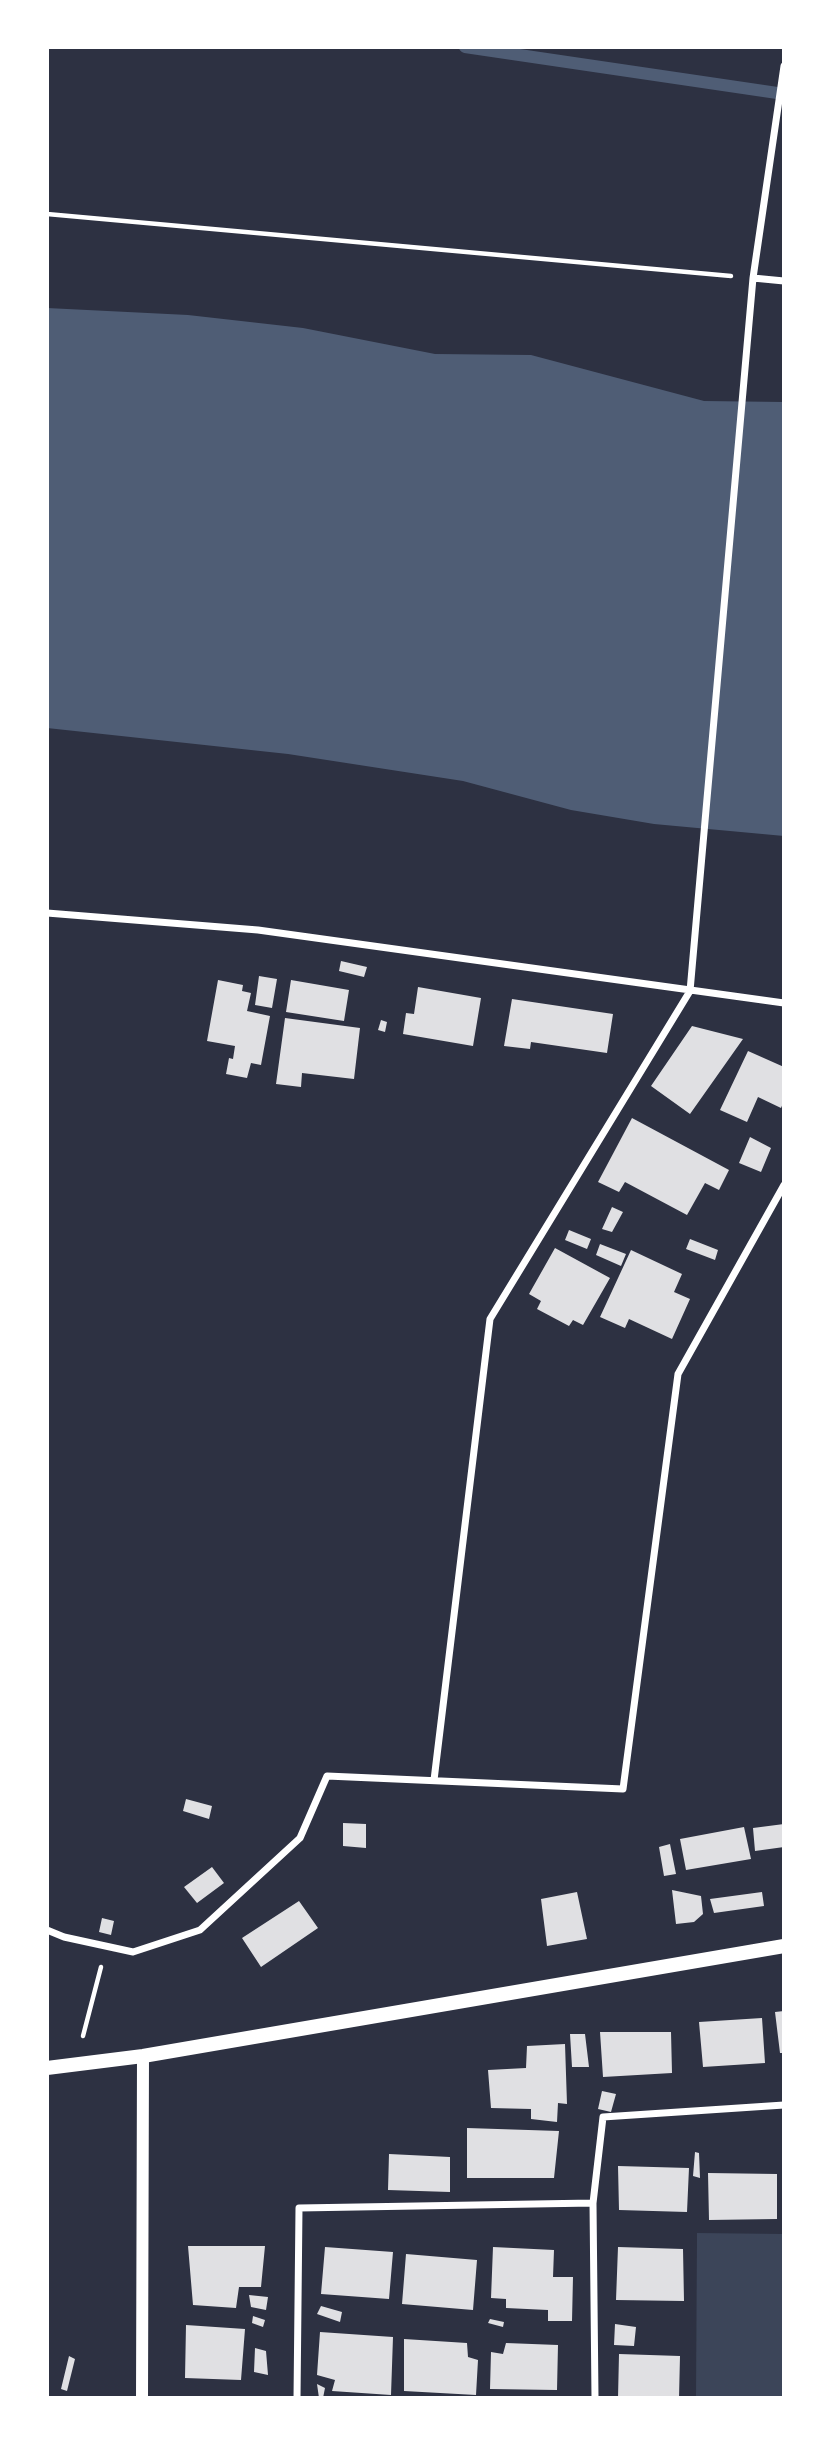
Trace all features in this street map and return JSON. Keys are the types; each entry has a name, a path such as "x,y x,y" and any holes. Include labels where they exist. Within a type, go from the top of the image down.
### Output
{"main road":[{"path":"47,2068 143,2056 784,1946"}],"street":[{"path":"434,1780 490,1319 690,991 753,278 784,66"},
{"path":"753,278 784,281"},
{"path":"47,913 258,930 784,1003"},
{"path":"47,1930 64,1937 133,1952 200,1930 300,1838 327,1776 623,1788 678,1374 784,1185"},
{"path":"142,2398 143,2056"},
{"path":"595,2398 593,2203 603,2117 784,2105"},
{"path":"297,2398 299,2208 593,2203"}],"path":[{"path":"47,214 753,278"},
{"path":"75,2064 107,1946"}],"shaded area":[{"path":"47,308 188,315 303,328 435,354 531,355 704,401 784,402 784,836 654,824 571,810 463,781 288,754 47,728"},
{"path":"697,2233 784,2234 784,2398 696,2398"}],"building":[{"path":"341,961 367,967 364,977 339,971"},
{"path":"259,976 277,979 272,1008 255,1005"},
{"path":"218,980 243,985 242,991 251,993 247,1011 270,1016 261,1065 251,1063 247,1078 226,1074 235,1046 207,1041"},
{"path":"291,980 349,990 344,1021 286,1012"},
{"path":"418,987 481,998 473,1046 403,1034 406,1013 414,1014"},
{"path":"512,999 613,1014 607,1053 531,1042 530,1049 504,1046"},
{"path":"285,1018 360,1028 354,1079 302,1073 301,1087 276,1084"},
{"path":"381,1020 387,1022 385,1032 378,1030"},
{"path":"692,1026 743,1039 690,1114 651,1086"},
{"path":"748,1051 784,1067 784,1101 781,1108 758,1097 747,1122 720,1110"},
{"path":"632,1118 729,1170 719,1190 705,1183 687,1215 625,1182 619,1192 598,1182"},
{"path":"750,1137 771,1148 761,1172 739,1163"},
{"path":"612,1207 623,1212 612,1232 602,1229"},
{"path":"569,1230 591,1239 587,1249 565,1240"},
{"path":"690,1239 718,1250 715,1260 686,1249"},
{"path":"600,1244 626,1254 621,1266 596,1255"},
{"path":"555,1248 610,1278 583,1325 573,1320 569,1326 537,1309 541,1301 529,1294"},
{"path":"631,1250 682,1274 674,1292 690,1299 672,1339 629,1319 625,1328 600,1317"},
{"path":"186,1799 212,1806 209,1819 183,1811"},
{"path":"343,1823 366,1824 366,1848 343,1846"},
{"path":"784,1824 784,1847 755,1851 753,1828"},
{"path":"744,1827 751,1859 686,1870 680,1839"},
{"path":"670,1844 676,1874 664,1876 659,1847"},
{"path":"212,1867 224,1883 197,1903 184,1887"},
{"path":"672,1890 701,1896 703,1914 694,1922 676,1924"},
{"path":"577,1892 587,1939 547,1946 541,1899"},
{"path":"762,1892 764,1906 714,1913 710,1899"},
{"path":"299,1901 318,1928 261,1967 242,1938"},
{"path":"102,1918 114,1921 111,1935 99,1932"},
{"path":"784,2011 784,2053 780,2053 775,2012"},
{"path":"762,2018 765,2063 703,2067 699,2022"},
{"path":"600,2032 671,2032 672,2073 603,2077"},
{"path":"570,2034 585,2034 589,2067 572,2067"},
{"path":"565,2044 567,2104 558,2103 557,2122 531,2119 531,2109 491,2108 488,2070 526,2068 527,2046"},
{"path":"602,2091 616,2094 611,2112 598,2109"},
{"path":"467,2128 559,2131 554,2178 467,2178"},
{"path":"695,2152 699,2153 700,2178 693,2176"},
{"path":"389,2154 450,2157 450,2192 388,2190"},
{"path":"618,2166 689,2168 687,2212 619,2210"},
{"path":"708,2173 777,2174 777,2219 709,2220"},
{"path":"188,2246 265,2246 261,2287 239,2287 236,2308 193,2305"},
{"path":"325,2247 393,2252 389,2299 321,2294"},
{"path":"493,2247 554,2250 553,2277 573,2277 572,2321 548,2321 548,2310 506,2308 506,2299 491,2298"},
{"path":"618,2247 683,2249 684,2301 616,2300"},
{"path":"406,2254 477,2260 473,2310 402,2304"},
{"path":"249,2295 268,2297 266,2310 251,2307"},
{"path":"321,2306 342,2312 340,2322 317,2314"},
{"path":"253,2316 265,2320 263,2327 252,2323"},
{"path":"490,2319 504,2322 503,2327 488,2323"},
{"path":"615,2324 636,2327 634,2346 614,2345"},
{"path":"186,2325 245,2329 241,2380 185,2378"},
{"path":"320,2332 393,2337 391,2395 332,2391 335,2380 317,2375"},
{"path":"404,2339 467,2343 468,2357 478,2360 476,2395 404,2391"},
{"path":"506,2343 558,2345 557,2390 490,2389 491,2352 503,2354"},
{"path":"255,2348 266,2351 268,2375 254,2372"},
{"path":"619,2354 680,2356 679,2398 618,2398"},
{"path":"69,2356 75,2359 67,2391 61,2389"},
{"path":"317,2384 325,2388 323,2398 319,2398"}],"waterway":[{"path":"465,47 784,94"}]}
